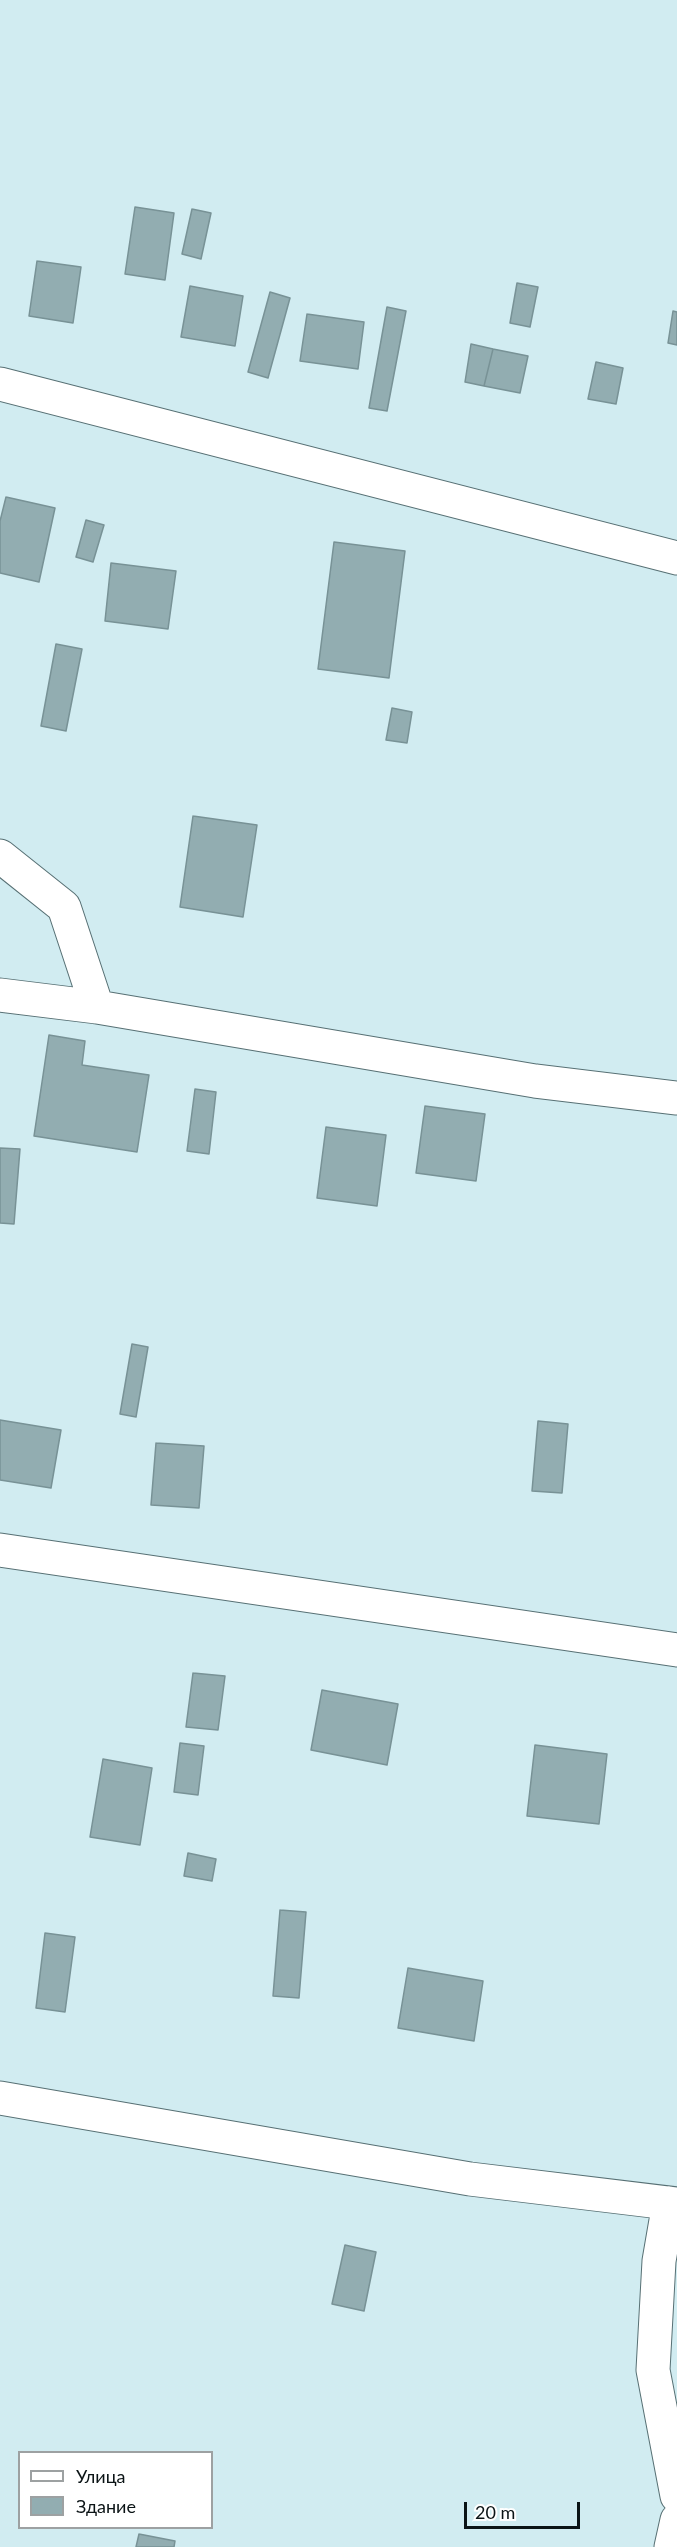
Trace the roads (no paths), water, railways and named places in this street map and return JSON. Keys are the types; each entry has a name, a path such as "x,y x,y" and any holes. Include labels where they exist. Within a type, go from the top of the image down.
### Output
{"street":[{"path":"0,384 677,558"},
{"path":"0,856 64,907 98,1007"},
{"path":"0,995 98,1007 524,1079 677,1098"},
{"path":"0,1550 677,1650"},
{"path":"0,2098 470,2180 673,2203 658,2261 653,2370 677,2496"},
{"path":"671,2547 677,2520"}]}
